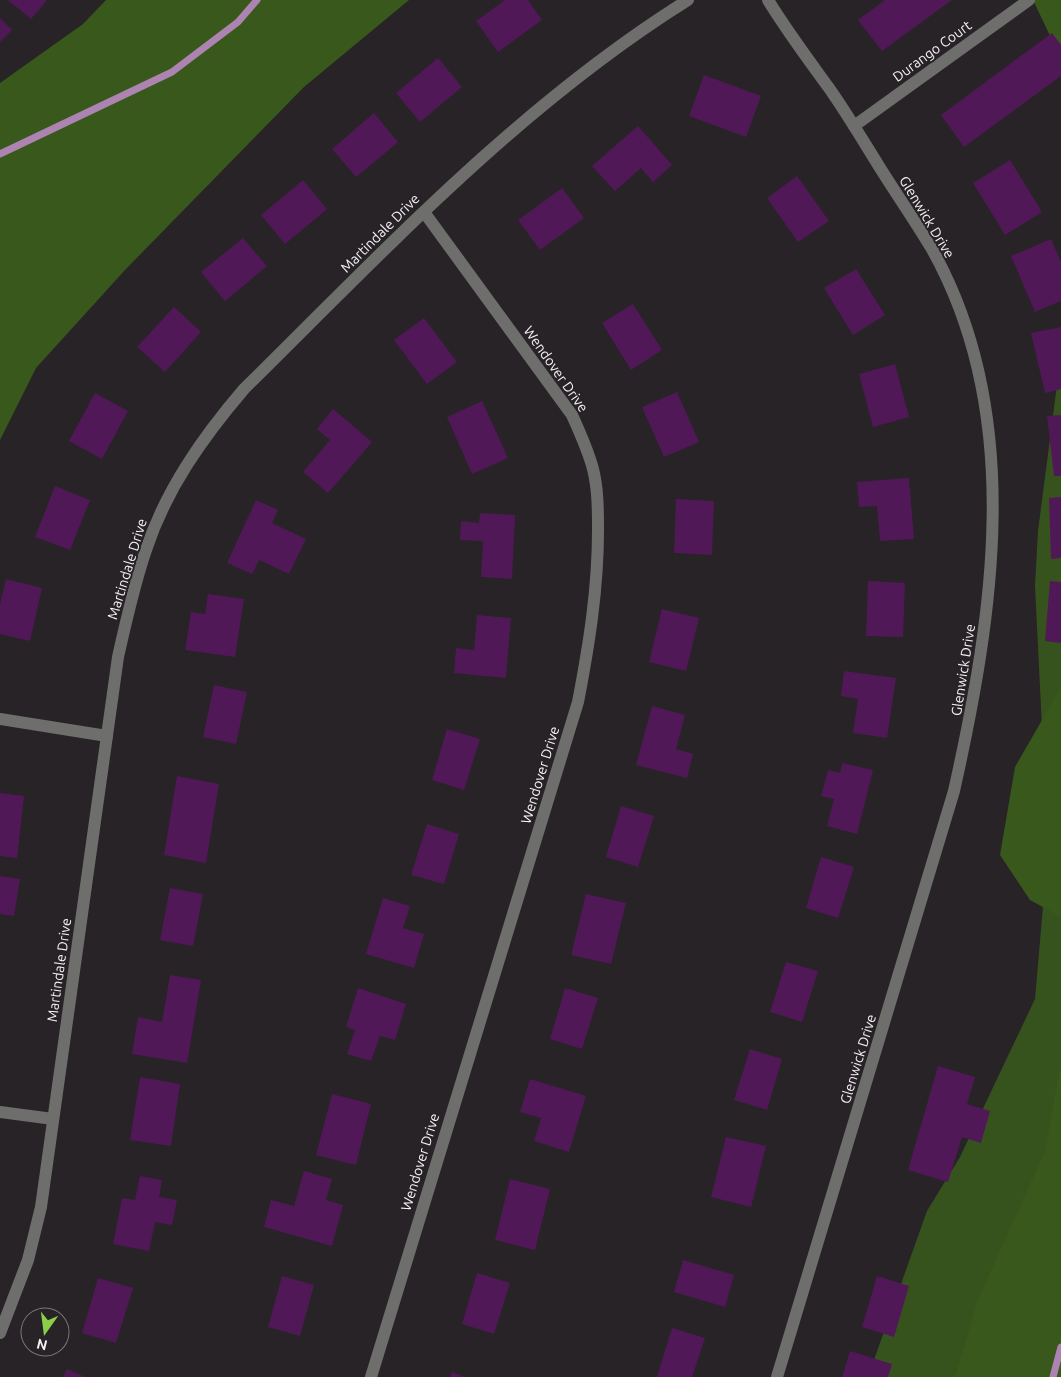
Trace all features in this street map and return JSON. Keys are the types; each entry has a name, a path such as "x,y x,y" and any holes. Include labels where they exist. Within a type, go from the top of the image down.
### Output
{"street":[{"name":"Martindale Drive","path":"0,1333 28,1260 41,1207 118,657 132,596 146,550 160,514 185,467 212,426 244,389 456,179 521,122 598,62 688,0"},
{"name":"Glenwick Drive","path":"768,0 788,34 854,126 933,252 960,311 976,362 987,410 992,464 992,534 986,621 976,692 954,791 777,1377"},
{"name":"Durango Court","path":"854,126 1029,0"},
{"name":"Wendover Drive","path":"371,1377 578,702 592,627 598,557 598,503 593,470 584,440 572,415 424,212"},
{"path":"0,719 107,736"},
{"path":"0,1112 53,1119"}],"green space":[{"path":"106,0 409,0 304,87 125,270 36,368 0,440 0,83 83,24"},
{"path":"1033,0 1061,0 1061,59"},
{"path":"1061,354 1061,1377 874,1377 875,1357 927,1211 960,1157 1035,999 1048,849 1035,586 1038,531"},
{"path":"1061,687 1061,917 1030,900 1000,855 1015,767"},
{"path":"1061,1063 1061,1377 955,1377 978,1299 1045,1151"}],"building":[{"path":"8,0 47,0 31,19"},
{"path":"505,0 528,0 542,20 498,52 476,21"},
{"path":"885,0 952,0 882,51 858,20"},
{"path":"0,18 12,30 0,42"},
{"path":"1052,33 1061,45 1061,76 964,147 941,115"},
{"path":"438,58 462,87 420,122 396,93"},
{"path":"704,75 761,96 746,137 689,116"},
{"path":"374,113 398,142 356,177 332,149"},
{"path":"638,126 672,165 653,182 641,168 615,191 592,166"},
{"path":"1010,160 1042,212 1005,235 973,183"},
{"path":"797,176 829,221 798,242 767,198"},
{"path":"303,180 327,209 285,244 261,215"},
{"path":"562,188 584,218 540,250 518,220"},
{"path":"243,238 267,266 225,301 201,272"},
{"path":"1051,239 1061,262 1061,301 1035,312 1011,256"},
{"path":"856,269 885,315 853,335 824,288"},
{"path":"633,304 662,350 631,370 602,323"},
{"path":"174,307 201,332 165,372 137,347"},
{"path":"424,318 457,362 427,384 394,340"},
{"path":"1061,327 1061,389 1045,393 1031,333"},
{"path":"895,364 909,417 873,427 859,374"},
{"path":"677,392 699,442 664,457 642,407"},
{"path":"95,393 128,411 102,459 69,441"},
{"path":"482,401 508,458 472,474 447,417"},
{"path":"333,409 372,442 328,493 303,472 330,440 317,429"},
{"path":"1061,415 1061,476 1054,476 1047,416"},
{"path":"909,478 914,539 880,541 877,506 859,507 857,482"},
{"path":"55,486 90,500 70,550 35,537"},
{"path":"1061,497 1061,558 1051,559 1049,498"},
{"path":"676,499 714,501 712,555 674,553"},
{"path":"256,500 278,510 272,523 306,539 289,574 259,560 252,574 227,563"},
{"path":"480,513 515,515 512,579 481,577 483,541 460,540 461,521 479,523"},
{"path":"6,579 42,588 30,641 0,634 0,604"},
{"path":"868,581 905,583 903,637 866,636"},
{"path":"1050,581 1061,582 1061,643 1045,641"},
{"path":"208,594 244,599 235,657 185,650 191,612 205,614"},
{"path":"662,609 699,618 686,671 649,662"},
{"path":"477,615 511,618 506,678 454,673 456,648 474,650"},
{"path":"844,671 896,678 887,738 853,733 858,699 841,696"},
{"path":"214,685 247,692 236,744 203,737"},
{"path":"652,706 685,715 676,749 693,754 687,778 636,765"},
{"path":"447,729 480,739 464,790 432,780"},
{"path":"842,763 873,770 857,834 827,826 834,799 821,796 828,770 840,773"},
{"path":"177,776 219,784 206,863 164,855"},
{"path":"0,793 24,796 17,858 0,856"},
{"path":"621,806 654,816 638,867 606,857"},
{"path":"427,824 459,834 444,884 411,875"},
{"path":"821,857 854,867 838,918 806,908"},
{"path":"0,876 20,879 14,916 0,914"},
{"path":"170,888 203,894 193,946 160,940"},
{"path":"586,894 626,903 611,964 571,955"},
{"path":"383,898 410,906 403,928 424,934 414,968 366,954"},
{"path":"786,962 818,971 802,1022 770,1012"},
{"path":"170,975 201,980 187,1063 132,1054 138,1017 162,1022"},
{"path":"358,988 406,1004 395,1040 380,1036 371,1061 347,1054 355,1030 346,1027"},
{"path":"565,988 598,998 582,1049 550,1039"},
{"path":"750,1049 782,1059 767,1110 734,1100"},
{"path":"938,1066 975,1077 967,1104 990,1111 981,1143 962,1137 948,1182 908,1170"},
{"path":"140,1077 180,1084 171,1146 130,1140"},
{"path":"530,1079 586,1096 569,1152 534,1141 541,1118 520,1112"},
{"path":"332,1094 371,1104 356,1165 316,1155"},
{"path":"726,1137 766,1146 751,1207 711,1197"},
{"path":"304,1171 332,1179 326,1200 343,1205 332,1246 264,1227 271,1200 294,1206"},
{"path":"140,1176 162,1180 159,1197 177,1200 172,1225 155,1222 149,1251 113,1244 122,1198 135,1200"},
{"path":"510,1179 550,1189 535,1250 495,1240"},
{"path":"683,1260 734,1275 725,1307 674,1292"},
{"path":"477,1273 510,1283 494,1334 462,1324"},
{"path":"282,1276 314,1285 300,1336 268,1327"},
{"path":"877,1276 909,1286 894,1337 862,1327"},
{"path":"98,1278 133,1288 116,1343 82,1333"},
{"path":"672,1328 705,1338 692,1377 657,1377"},
{"path":"850,1351 892,1364 888,1377 842,1377"},
{"path":"67,1369 85,1377 63,1377"},
{"path":"452,1372 465,1377 450,1377"}],"waterway":[{"path":"0,154 172,72 238,22 257,0"},
{"path":"1053,1377 1061,1347"}]}
